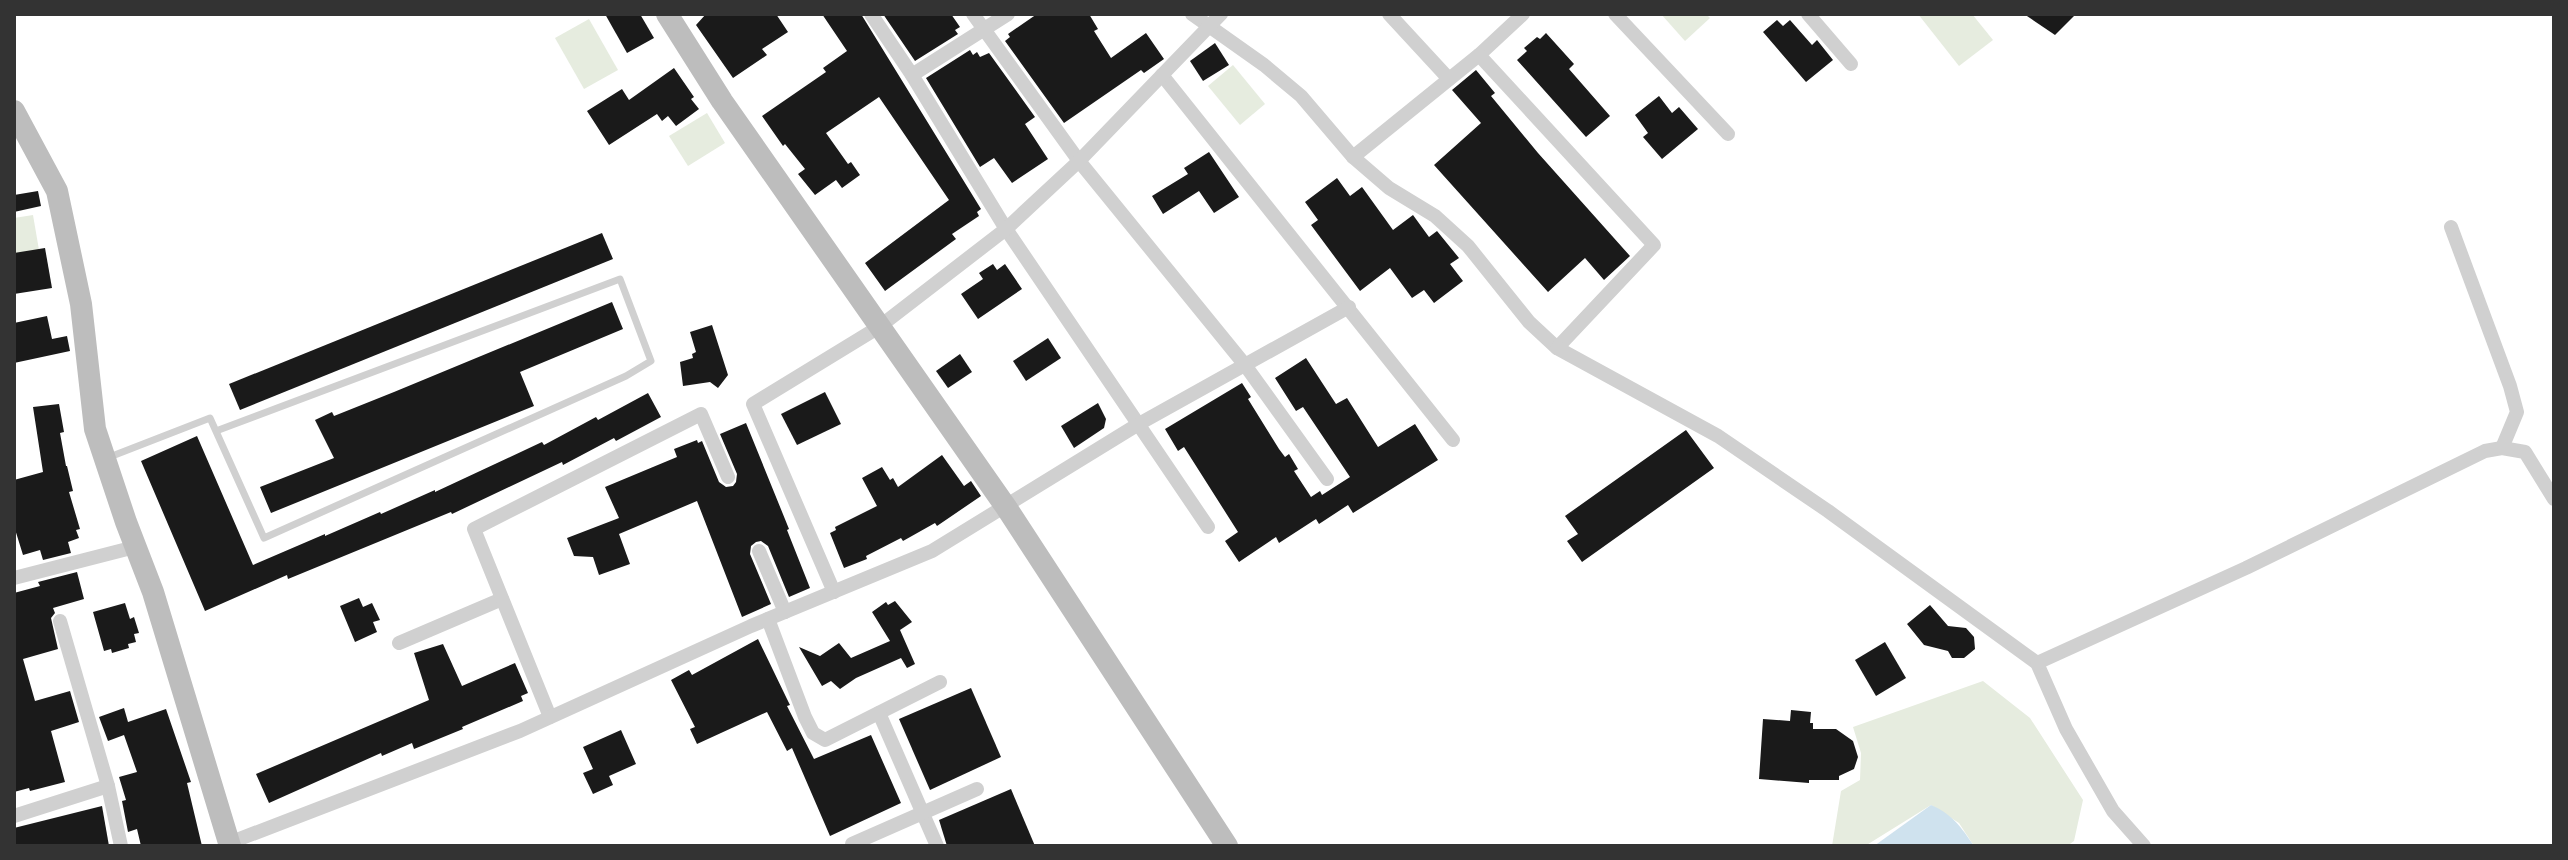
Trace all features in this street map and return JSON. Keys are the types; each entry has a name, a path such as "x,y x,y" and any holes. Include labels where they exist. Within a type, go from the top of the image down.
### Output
{"street":[{"path":"667,14 722,101 1006,507 1227,846"},
{"path":"871,14 1006,229 1208,527"},
{"path":"973,14 1079,161 1245,365 1327,479"},
{"path":"912,75 1008,14"},
{"path":"1192,14 1264,65 1301,96 1353,157 1389,188 1435,216 1468,246 1529,322 1557,348 1718,436 1828,511 2037,663 2066,729 2113,811 2144,846"},
{"path":"834,592 753,404 879,327 1006,229 1079,161 1221,14"},
{"path":"1389,14 1449,79"},
{"path":"1353,157 1479,55 1523,14"},
{"path":"1615,14 1728,134"},
{"path":"1808,14 1851,64"},
{"path":"1479,55 1654,245 1557,348"},
{"path":"1162,75 1453,440"},
{"path":"14,111 57,191 81,304 95,429 153,592 230,844 520,731 768,619 932,551 1137,425 1349,307"},
{"path":"2451,227 2517,412 2502,448"},
{"path":"550,717 474,529 701,414 728,477"},
{"path":"2037,663 2246,568 2485,451 2502,448 2525,452 2554,499"},
{"path":"14,575 135,547"},
{"path":"759,551 785,612"},
{"path":"399,643 502,599"},
{"path":"768,619 805,717 813,733 825,740 940,682"},
{"path":"60,621 108,786 121,846"},
{"path":"879,713 937,846"},
{"path":"14,816 108,786"},
{"path":"852,844 977,789"}],"lane":[{"path":"105,459 210,418 264,538 626,376 651,361 620,279 216,431"}],"shaded area":[{"path":"1661,14 1706,14 1710,18 1685,41"},
{"path":"1918,14 1972,14 1993,40 1959,66"},
{"path":"589,19 618,70 584,89 555,38"},
{"path":"1233,65 1265,104 1240,125 1208,86"},
{"path":"707,113 725,143 688,166 669,136"},
{"path":"33,215 39,250 14,254 14,218"},
{"path":"1983,681 2030,718 2083,800 2074,841 2067,846 1974,846 1959,823 1931,805 1865,846 1832,846 1841,791 1860,780 1861,753 1853,727"}],"water":[{"path":"1931,805 1956,822 1974,846 1874,846"}],"building":[{"path":"605,14 640,14 654,38 627,53"},
{"path":"706,14 776,14 788,32 762,49 767,55 733,78 696,25"},
{"path":"822,14 861,14 981,209 977,212 979,216 952,234 956,239 885,291 865,263 949,200 879,97 826,133 848,164 851,162 860,175 842,188 836,180 815,195 798,174 805,169 785,144 783,146 762,116 826,72 823,68 847,51"},
{"path":"883,14 951,14 960,27 955,30 958,34 915,61"},
{"path":"1037,14 1089,14 1098,29 1094,31 1111,58 1146,33 1164,59 1144,73 1141,70 1064,123 1005,41 1010,37 1008,34"},
{"path":"2024,14 2076,14 2055,35"},
{"path":"1777,20 1783,26 1790,20 1812,45 1817,40 1833,60 1806,82 1763,32"},
{"path":"1546,33 1574,64 1569,69 1610,116 1586,137 1517,60 1527,51 1524,48"},
{"path":"1215,43 1229,65 1203,81 1190,61"},
{"path":"970,50 980,57 989,53 1035,117 1025,124 1048,159 1012,183 994,158 980,167 926,78"},
{"path":"674,68 699,109 676,126 668,116 662,121 657,114 609,145 587,111 622,89 629,100"},
{"path":"1476,70 1495,93 1491,96 1538,153 1630,256 1604,280 1585,258 1548,292 1434,165 1481,123 1452,90"},
{"path":"1659,96 1672,113 1679,107 1698,129 1662,159 1643,137 1648,133 1635,115"},
{"path":"1209,152 1239,197 1214,213 1199,191 1163,214 1152,196 1188,174 1184,168"},
{"path":"1337,178 1350,196 1362,187 1393,230 1413,215 1429,237 1437,231 1459,258 1450,264 1463,281 1434,303 1424,290 1412,298 1390,268 1360,291 1311,225 1318,220 1305,202"},
{"path":"38,191 41,206 14,212 14,195"},
{"path":"602,233 613,259 240,410 229,384"},
{"path":"45,248 52,288 14,294 14,253"},
{"path":"993,264 997,270 1005,264 1022,289 978,319 961,294 983,279 979,273"},
{"path":"612,302 623,329 520,372 534,406 271,513 260,487 334,458 315,420 332,412 334,416"},
{"path":"47,316 52,339 67,336 70,351 14,363 14,323"},
{"path":"712,325 728,375 718,388 710,382 683,386 680,362 693,358 692,354 696,352 690,332"},
{"path":"1048,338 1061,358 1026,381 1013,361"},
{"path":"960,354 972,372 948,388 936,371"},
{"path":"1306,358 1336,404 1347,398 1378,447 1415,424 1438,460 1353,513 1348,505 1319,524 1316,519 1279,543 1276,537 1239,562 1225,541 1238,532 1184,447 1178,451 1165,429 1242,383 1251,397 1248,399 1279,449 1285,457 1289,454 1298,469 1294,471 1311,497 1320,491 1322,495 1350,477 1303,407 1296,411 1275,378"},
{"path":"825,392 841,424 797,445 781,414"},
{"path":"648,393 661,417 616,441 614,438 563,465 562,462 452,514 288,579 287,575 205,611 141,461 197,436 253,565 435,492 542,442 544,445"},
{"path":"1098,403 1106,419 1104,428 1074,448 1061,426"},
{"path":"59,404 64,432 60,433 73,491 69,492 80,529 76,530 79,538 68,542 71,553 43,560 40,550 23,555 14,526 14,480 43,472 33,407"},
{"path":"746,423 810,588 789,597 768,546 761,541 756,542 751,546 750,554 771,604 742,617 697,501 619,534 630,564 599,575 593,557 574,556 567,538 619,518 605,487 677,457 674,449 702,441 719,482 726,487 733,486 737,474 720,434"},
{"path":"1686,430 1714,468 1582,562 1567,541 1578,534 1565,516"},
{"path":"942,455 964,486 971,481 981,496 937,526 935,523 903,541 901,538 866,556 867,559 844,568 830,533 836,530 835,527 877,506 862,478 882,467 898,487"},
{"path":"77,572 84,599 53,608 55,613 51,618 58,649 23,659 35,701 70,691 79,722 51,731 65,782 14,792 14,593 40,586 38,582"},
{"path":"359,598 363,607 372,603 380,620 373,622 377,632 355,642 340,606"},
{"path":"895,601 912,622 900,630 915,664 907,668 901,658 856,678 840,689 831,681 822,686 799,647 820,656 839,643 851,658 890,641 872,612 886,602 888,605"},
{"path":"125,603 139,633 134,634 136,642 128,644 129,648 112,653 111,649 104,651 93,612"},
{"path":"1930,605 1948,626 1966,628 1974,637 1975,649 1964,658 1952,658 1948,651 1924,645 1907,624"},
{"path":"758,639 814,759 871,735 901,803 830,836 792,748 787,751 767,712 697,744 690,729 695,727 671,680 689,670 692,675"},
{"path":"1885,642 1906,678 1876,696 1855,660"},
{"path":"443,644 462,686 515,663 528,693 521,696 523,701 414,749 412,743 382,756 381,753 269,803 256,774 429,700 414,653"},
{"path":"971,688 1001,757 930,790 899,719"},
{"path":"124,708 128,722 166,709 191,782 187,783 202,846 141,846 137,829 128,832 122,801 126,800 119,777 137,772 124,735 108,741 99,717"},
{"path":"1791,710 1811,712 1813,729 1836,729 1853,741 1858,757 1854,769 1839,776 1839,780 1809,780 1809,783 1759,779 1763,719 1790,721"},
{"path":"621,730 636,764 609,776 613,785 593,794 583,773 593,769 583,747"},
{"path":"1011,789 1035,846 947,846 939,820"},
{"path":"102,806 109,846 14,846 14,828"}]}
